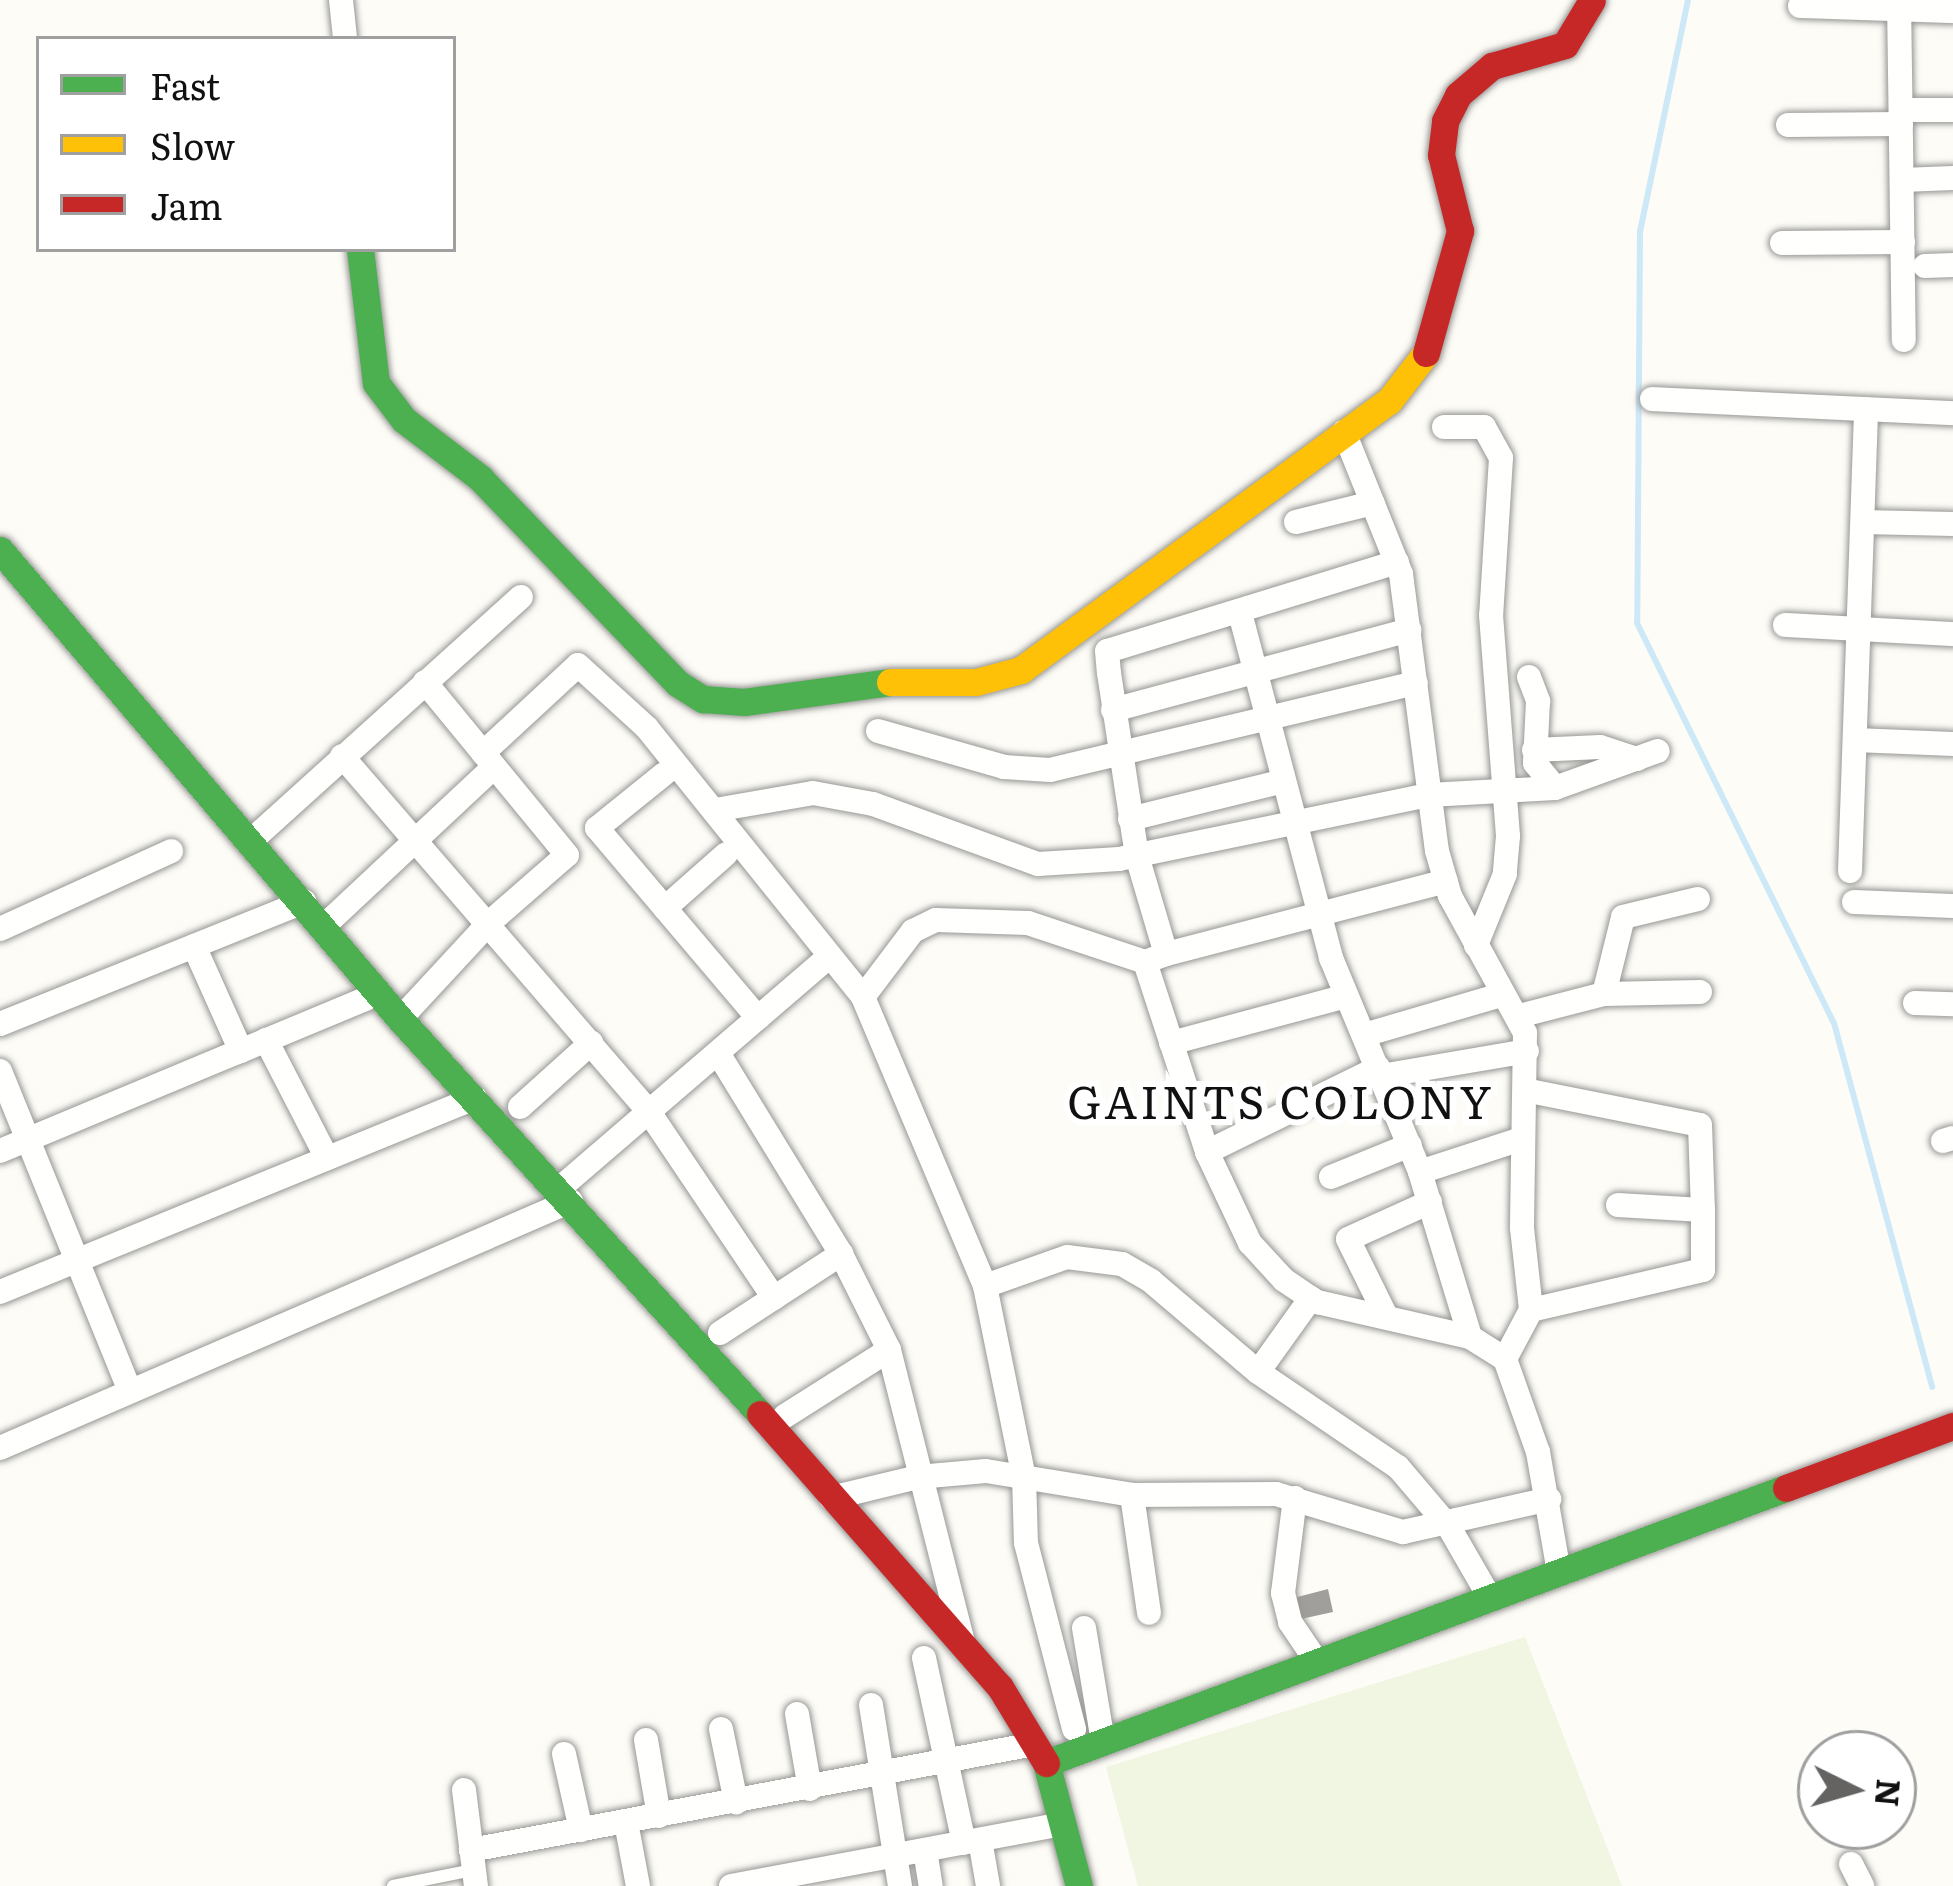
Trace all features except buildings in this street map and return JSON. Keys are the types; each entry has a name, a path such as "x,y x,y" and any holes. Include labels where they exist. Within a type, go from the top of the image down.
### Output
{"street":[{"path":"341,0 345,36"},
{"path":"361,252 376,383 404,420 480,478 655,663 704,699 976,682 1021,670 1344,432 1420,367 1442,310 1460,232 1441,154 1458,95 1492,66 1565,45 1592,0"},
{"path":"1899,5 1904,340"},
{"path":"1800,6 1953,10"},
{"path":"1788,125 1953,110"},
{"path":"1902,180 1953,178"},
{"path":"1782,243 1903,242"},
{"path":"1924,266 1953,266"},
{"path":"1652,400 1953,413"},
{"path":"1850,871 1866,409"},
{"path":"1444,428 1484,427 1501,458 1491,614 1505,874 1476,945"},
{"path":"1344,432 1397,562 1446,881 1501,994 1519,1016 1527,1051 1521,1138 1531,1310 1505,1359"},
{"path":"1296,522 1373,503"},
{"path":"1862,522 1953,524"},
{"path":"0,550 253,839 400,1018 566,1195 964,1647 1040,1754 1079,1886"},
{"path":"1397,562 1108,651 1117,752 1171,1043 1207,1152 1250,1243 1312,1298 1384,1312 1470,1337 1505,1359 1549,1499 1559,1572"},
{"path":"253,839 520,597"},
{"path":"1240,613 1264,724 1297,825 1318,919 1420,1172 1470,1337"},
{"path":"1785,625 1953,634"},
{"path":"1113,710 1408,630"},
{"path":"324,926 419,840 578,665 647,728 826,959 862,997 985,1286 1024,1477 1026,1543 1074,1729"},
{"path":"1529,677 1539,721 1534,749 1541,778 1555,788"},
{"path":"400,1018 489,923 567,855 424,682"},
{"path":"878,731 1004,767 1050,770 1264,724 1416,683"},
{"path":"1855,740 1953,744"},
{"path":"715,810 813,793 874,804 1038,864 1137,856 1430,794 1555,788 1647,755 1600,747 1534,749"},
{"path":"342,756 649,1112 774,1298"},
{"path":"664,774 597,828 758,1018"},
{"path":"1130,819 1283,781"},
{"path":"0,928 171,851"},
{"path":"665,908 726,854"},
{"path":"862,997 913,932 936,920 1028,922 1155,958 1318,919 1446,881"},
{"path":"1604,994 1623,917 1698,899"},
{"path":"0,1024 304,902"},
{"path":"1854,902 1953,906"},
{"path":"194,946 241,1051"},
{"path":"0,1448 566,1195 649,1112 826,959"},
{"path":"1519,1016 1604,994 1700,992"},
{"path":"0,1151 379,993"},
{"path":"1364,1035 1501,994"},
{"path":"1171,1043 1346,996"},
{"path":"1915,1003 1953,1004"},
{"path":"266,1040 327,1158"},
{"path":"520,1107 591,1043"},
{"path":"1207,1152 1379,1072 1527,1051"},
{"path":"718,1053 842,1254 889,1350 964,1647"},
{"path":"0,1070 130,1391"},
{"path":"1525,1090 1700,1125 1703,1210 1703,1270 1531,1310"},
{"path":"0,1292 475,1097"},
{"path":"1420,1172 1521,1138"},
{"path":"1331,1177 1410,1145"},
{"path":"1384,1312 1348,1239 1430,1202"},
{"path":"1618,1204 1703,1210"},
{"path":"720,1333 842,1254"},
{"path":"985,1286 1067,1258 1122,1264 1258,1372 1398,1466 1449,1527 1490,1598"},
{"path":"1258,1372 1312,1298"},
{"path":"785,1416 889,1350"},
{"path":"464,1790 474,1869 581,1830 950,1763 1103,1742 1953,1426"},
{"path":"831,1498 918,1477 986,1471 1132,1495 1295,1498 1362,1524 1403,1532 1449,1527 1549,1499"},
{"path":"1132,1495 1149,1612"},
{"path":"1295,1498 1282,1593 1290,1622 1317,1663"},
{"path":"1084,1628 1103,1742"},
{"path":"924,1658 988,1886"},
{"path":"871,1705 900,1886"},
{"path":"797,1714 810,1789"},
{"path":"721,1729 736,1802"},
{"path":"646,1741 658,1816"},
{"path":"564,1754 581,1830"},
{"path":"626,1822 638,1886"},
{"path":"731,1886 863,1874 896,1855 1063,1824"},
{"path":"925,1850 931,1886"}],"lane":[{"path":"393,1886 474,1869"}],"green space":[{"path":"1525,1637 1622,1886 1138,1886 1106,1767"}],"waterway":[{"path":"1688,0 1640,231 1637,623 1834,1023 1932,1387"}],"traffic: fast":[{"path":"360,252 376,383 404,420 480,478 677,683 703,699 744,702 890,682"},
{"path":"0,550 400,1019 760,1414"},
{"path":"1079,1886 1046,1763 1786,1488"}],"traffic: slow":[{"path":"890,682 976,682 1021,670 1389,401 1426,353"}],"traffic: jam":[{"path":"1426,353 1460,231 1441,155 1445,121 1458,95 1492,66 1565,45 1592,0"},
{"path":"760,1414 1000,1687 1046,1763"},
{"path":"1786,1488 1953,1426"}],"district":[{"name":"GAINTS COLONY","path":"1281,1100"}]}
